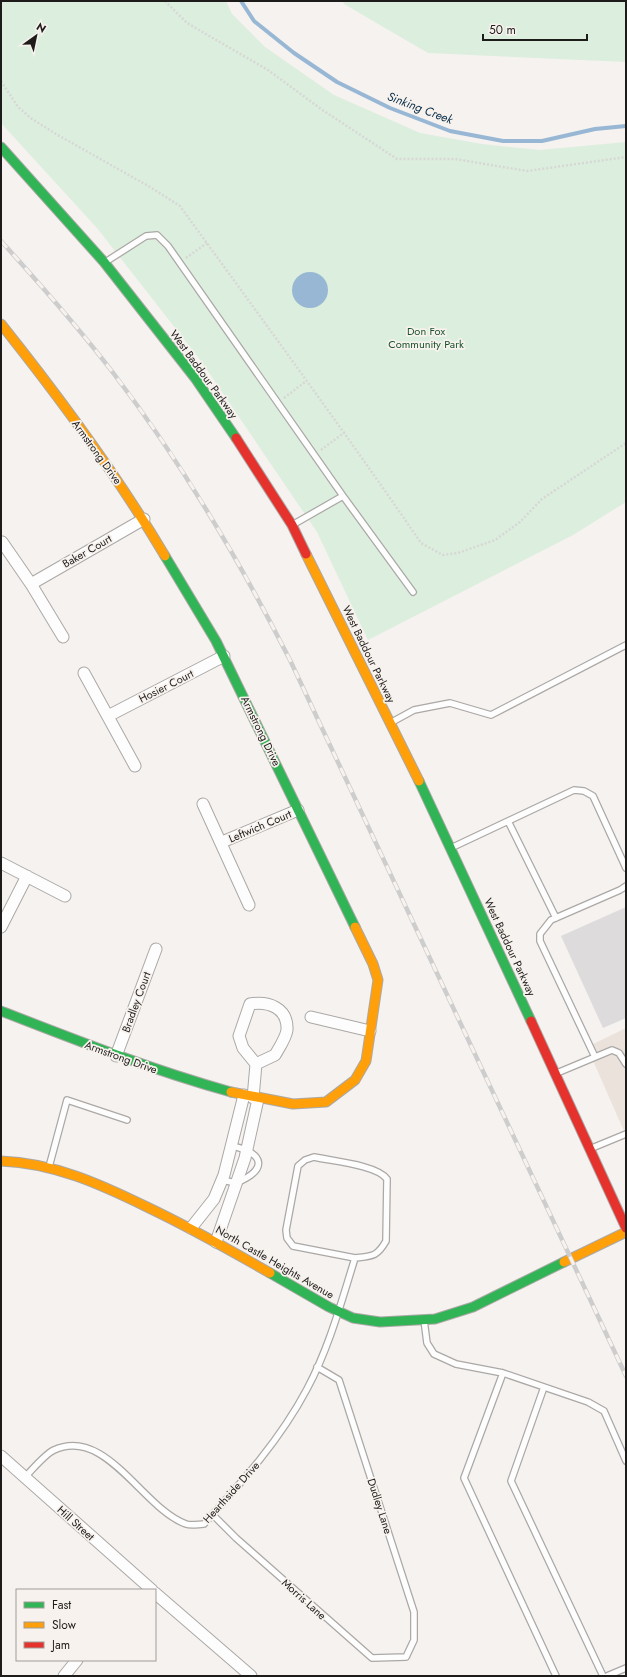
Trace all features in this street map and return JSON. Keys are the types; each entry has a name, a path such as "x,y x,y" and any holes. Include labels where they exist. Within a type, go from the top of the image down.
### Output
{"street":[{"name":"West Baddour Parkway","path":"1,147 104,262 195,378 251,460 292,525 451,848 626,1228"},
{"name":"Armstrong Drive","path":"1,324 46,382 134,502 224,656 373,964 378,980 366,1061 355,1080 326,1102 293,1104 252,1097 171,1075 116,1056 1,1011"},
{"name":"Baker Court","path":"31,584 144,519"},
{"path":"2,542 31,584 63,637"},
{"name":"Hosier Court","path":"108,716 224,656"},
{"path":"84,673 135,766"},
{"name":"Leftwich Court","path":"203,804 222,842 249,905"},
{"name":"Leftwich Court","path":"222,842 298,810"},
{"path":"1,863 65,896"},
{"path":"1,927 27,876"},
{"name":"Bradley Court","path":"116,1056 156,949"},
{"path":"216,1242 247,1149 256,1064 243,1048 239,1036 250,1004 260,1002 271,1004 279,1008 286,1019 287,1031 275,1056 256,1064"},
{"path":"311,1017 370,1031"},
{"path":"192,1228 214,1199 222,1180 232,1146 252,1097"},
{"name":"North Castle Heights Avenue","path":"1,1161 23,1162 49,1168 102,1185 192,1228 306,1296 353,1318 380,1322 435,1320 474,1307 626,1232"},
{"name":"Hill Street","path":"1,1456 151,1589"},
{"path":"135,1589 141,1581"},
{"path":"156,1594 251,1676"},
{"path":"64,1676 76,1661"}],"lane":[{"path":"104,262 146,236 157,235 168,246 343,496 413,592"},
{"path":"292,525 343,496"},
{"path":"390,723 414,710 450,703 491,715 626,645"},
{"path":"451,848 574,790 584,790 593,796 626,868"},
{"path":"508,821 556,918"},
{"path":"595,1057 540,941 540,934 544,926 551,920 626,886"},
{"path":"555,1074 612,1050 619,1054 626,1064"},
{"path":"49,1168 67,1100 127,1120"},
{"path":"590,1148 626,1134"},
{"path":"232,1146 247,1149"},
{"path":"314,1157 372,1169 384,1174 387,1179 386,1240 382,1249 374,1256 355,1258 293,1246 287,1238 286,1230 298,1166 305,1160 314,1157"},
{"path":"222,1180 236,1183"},
{"name":"Hearthside Drive","path":"25,1477 53,1450 77,1445 97,1451 128,1477 166,1514 187,1525 204,1524 272,1445 307,1389 339,1312 355,1258"},
{"path":"424,1320 427,1343 434,1354 456,1364 503,1373 588,1402 604,1411 626,1461"},
{"name":"Dudley Lane","path":"317,1367 338,1380 414,1612 414,1640 406,1657"},
{"path":"503,1373 464,1478 556,1676"},
{"path":"544,1387 511,1481 603,1676"},
{"name":"Morris Lane","path":"213,1515 236,1538 372,1658 406,1657"},
{"path":"607,1676 626,1668"}],"path":[{"path":"165,1 187,23 268,70 321,109 397,159 455,158 527,171 626,157"},
{"path":"1,81 18,107 32,119 180,206 305,382 345,432 421,543 443,555 458,553 495,540 520,522 542,499 626,443"},
{"path":"179,262 207,243"},
{"path":"278,403 305,382"},
{"path":"314,455 345,432"}],"shaded area":[{"path":"626,1028 626,1130 624,1131 587,1047"}],"green space":[{"name":"Don Fox Community Park","path":"1,1 226,1 232,14 265,47 334,95 420,133 482,144 540,150 626,142 626,502 573,535 368,640 317,532 201,361 97,228 1,123"},
{"path":"343,1 626,1 626,62 428,53 344,4"}],"water":[{"path":"314,272 323,277 327,283 327,297 323,303 314,308 306,308 297,303 293,297 292,286 297,277 303,273"}],"building":[{"path":"626,907 626,1018 603,1028 561,936"}],"waterway":[{"name":"Sinking Creek","path":"241,1 254,21 294,53 337,82 390,108 450,131 503,141 542,141 595,129 626,126"}],"railway":[{"path":"1,241 73,323 101,357 139,408 186,477 251,586 290,660 626,1376"}],"traffic: fast":[{"path":"1,147 104,262 195,378 236,438"},
{"path":"165,556 216,641 355,927"},
{"path":"419,781 531,1021"},
{"path":"1,1011 144,1065 231,1092"},
{"path":"270,1273 329,1307 353,1318 380,1322 435,1319 473,1307 564,1262"}],"traffic: slow":[{"path":"1,324 87,437 147,526 165,556"},
{"path":"306,554 419,781"},
{"path":"231,1092 293,1104 326,1102 355,1080 366,1061 378,980 373,964 355,927"},
{"path":"1,1161 58,1170 94,1183 225,1247 270,1273"},
{"path":"564,1262 626,1232"}],"traffic: jam":[{"path":"236,438 292,525 306,554"},
{"path":"531,1021 626,1228"}]}
